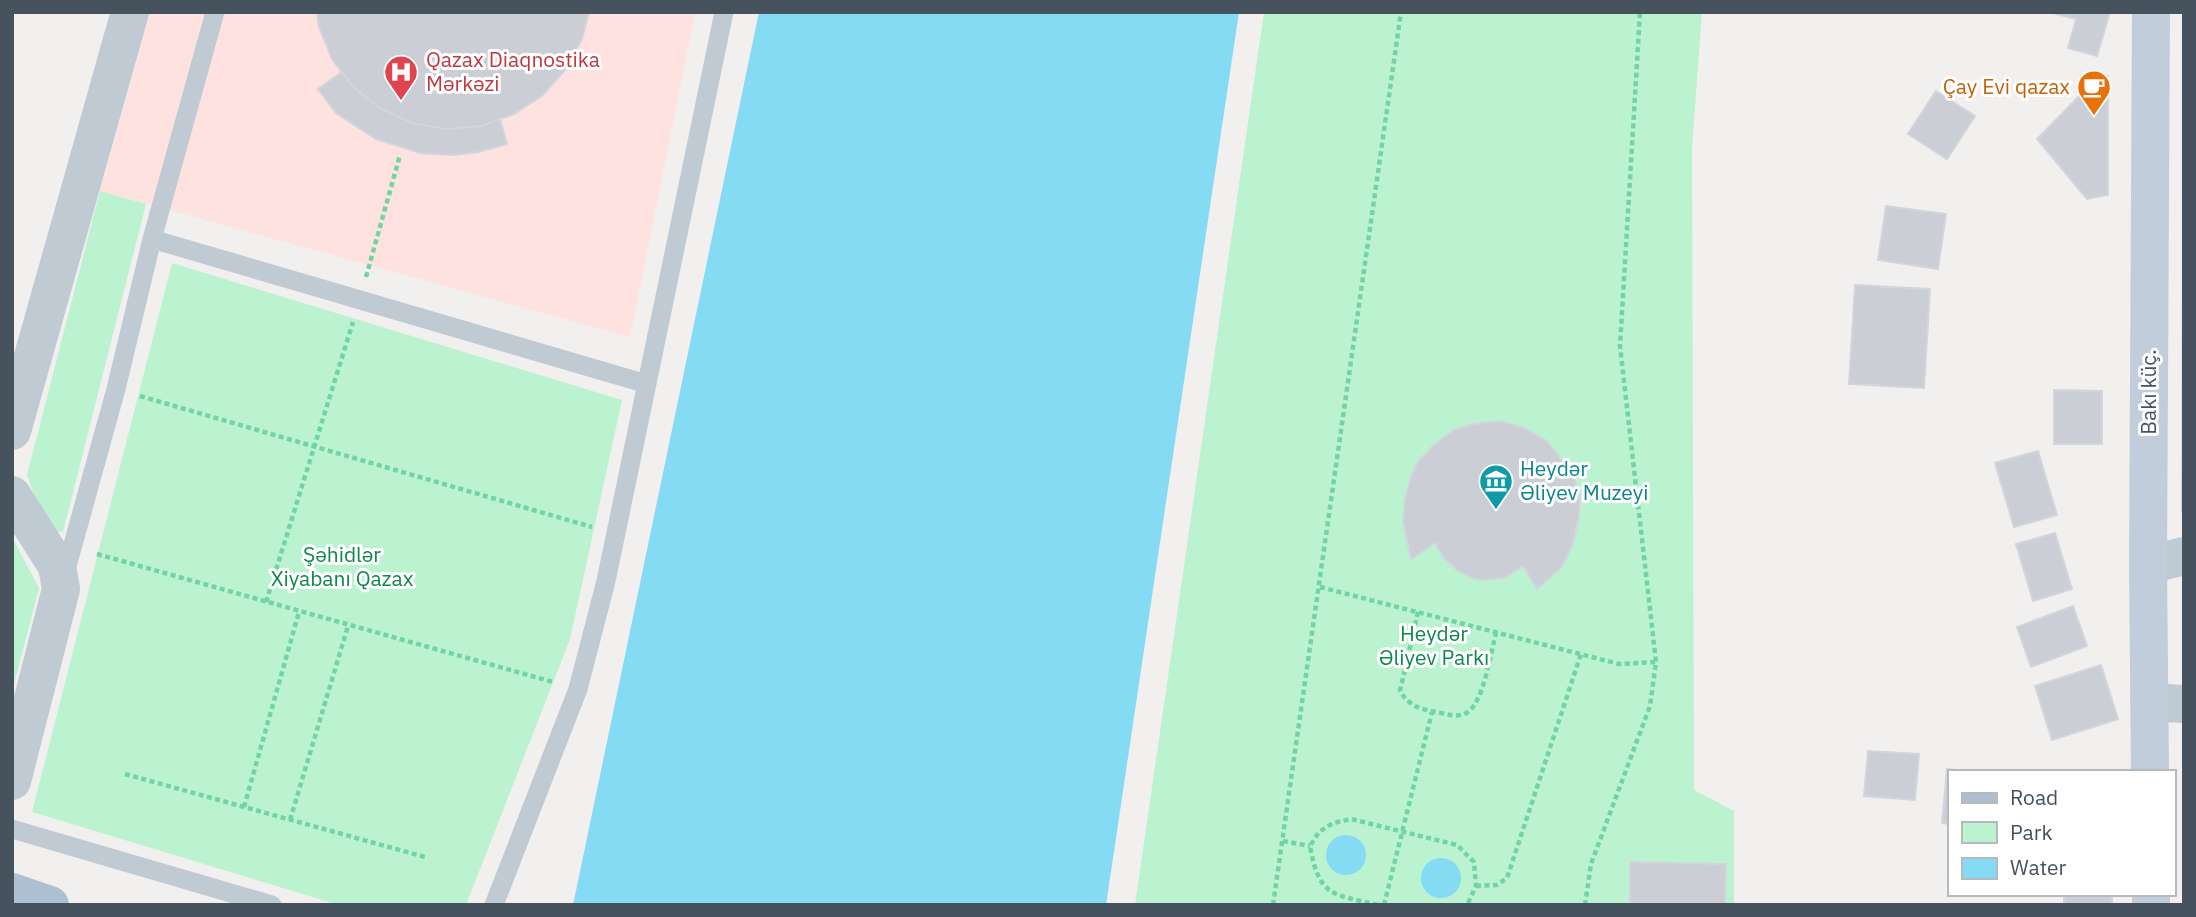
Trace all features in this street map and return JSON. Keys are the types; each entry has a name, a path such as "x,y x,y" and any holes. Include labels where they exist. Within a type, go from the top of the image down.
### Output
{"main road":[{"name":"Bakı küç.","path":"2150,770 2166,703 2166,561 2151,12"},
{"path":"12,892 50,905"}],"street":[{"path":"12,431 130,12"},
{"path":"12,495 57,566 61,589 12,781"}],"lane":[{"path":"61,589 116,389 152,239 215,12"},
{"path":"494,905 578,689 606,581 724,12"},
{"path":"152,239 647,384"},
{"path":"12,829 272,905"}],"path":[{"path":"1273,905 1401,12"},
{"path":"1585,905 1591,863 1650,706 1656,662 1620,346 1640,12"},
{"path":"266,602 360,300 400,155"},
{"path":"116,389 616,534"},
{"path":"72,547 578,689"},
{"path":"1320,587 1619,664 1656,662"},
{"path":"244,807 299,612"},
{"path":"1418,612 1400,691 1414,707 1457,716 1469,711 1479,695 1496,633"},
{"path":"290,820 348,626"},
{"path":"1476,886 1497,885 1507,878 1581,654"},
{"path":"1384,905 1433,712"},
{"path":"125,774 425,858"},
{"path":"1378,905 1336,895 1323,886 1315,872 1310,846 1319,832 1333,823 1351,819 1457,845 1474,862 1476,886 1467,905"},
{"path":"1283,841 1310,846"}],"shaded area":[{"name":"Qazax Diaqnostika Mərkəzi","path":"150,12 695,12 630,337 100,191"}],"green space":[{"name":"Heydər Əliyev Parkı","path":"1264,12 1702,12 1692,148 1694,790 1734,811 1734,905 1135,905"},
{"path":"100,191 146,204 63,532 47,530 27,475"},
{"name":"Şəhidlər Xiyabanı Qazax","path":"172,263 622,400 570,639 466,905 339,905 32,812"},
{"path":"12,537 39,588 12,692"}],"water":[{"path":"759,12 1239,12 1106,905 573,905"},
{"path":"1346,835 1354,836 1360,841 1365,847 1365,863 1360,869 1354,874 1346,875 1338,874 1332,869 1327,863 1326,855 1327,847 1332,841 1338,836"},
{"path":"1441,858 1449,859 1455,864 1460,870 1460,886 1455,892 1449,897 1441,898 1433,897 1427,892 1422,886 1421,878 1422,870 1427,864 1433,859"}],"building":[{"path":"317,12 589,12 582,39 566,69 543,95 514,114 481,126 446,129 412,123 380,108 353,87 332,59 319,27"},
{"path":"2049,12 2110,12 2097,56 2068,48 2076,19"},
{"path":"342,72 353,87 380,108 412,123 446,129 481,126 500,119 507,144 454,155 420,153 376,139 336,113 318,89"},
{"path":"2108,76 2108,195 2087,199 2037,139 2095,80"},
{"path":"1936,91 1975,116 1947,159 1908,134"},
{"path":"1886,206 1946,214 1938,269 1878,260"},
{"path":"2183,231 2184,511 2182,511"},
{"path":"1855,285 1930,289 1924,388 1849,384"},
{"path":"2054,390 2102,391 2102,444 2054,444"},
{"path":"1500,421 1524,428 1547,441 1572,474 1580,494 1579,517 1573,543 1562,567 1537,589 1523,566 1504,578 1472,578 1457,570 1443,557 1435,543 1411,559 1406,537 1403,521 1405,499 1411,476 1419,460 1454,430"},
{"path":"2038,451 2057,515 2014,527 1995,463"},
{"path":"2055,533 2072,589 2033,601 2016,544"},
{"path":"2073,606 2087,646 2031,667 2017,627"},
{"path":"2101,665 2118,719 2052,740 2035,686"},
{"path":"1868,751 1919,754 1915,800 1864,796"},
{"path":"1947,769 1956,770 1948,770 1948,824 1942,823"},
{"path":"1630,862 1726,864 1725,905 1630,905"},
{"path":"2064,896 2112,896 2112,905 2064,905"}],"place":[{"name":"Qazax Diaqnostika Mərkəzi","path":"401,102"},
{"name":"Çay Evi qazax","path":"2094,117"},
{"name":"Heydər Əliyev Muzeyi","path":"1496,511"}]}
